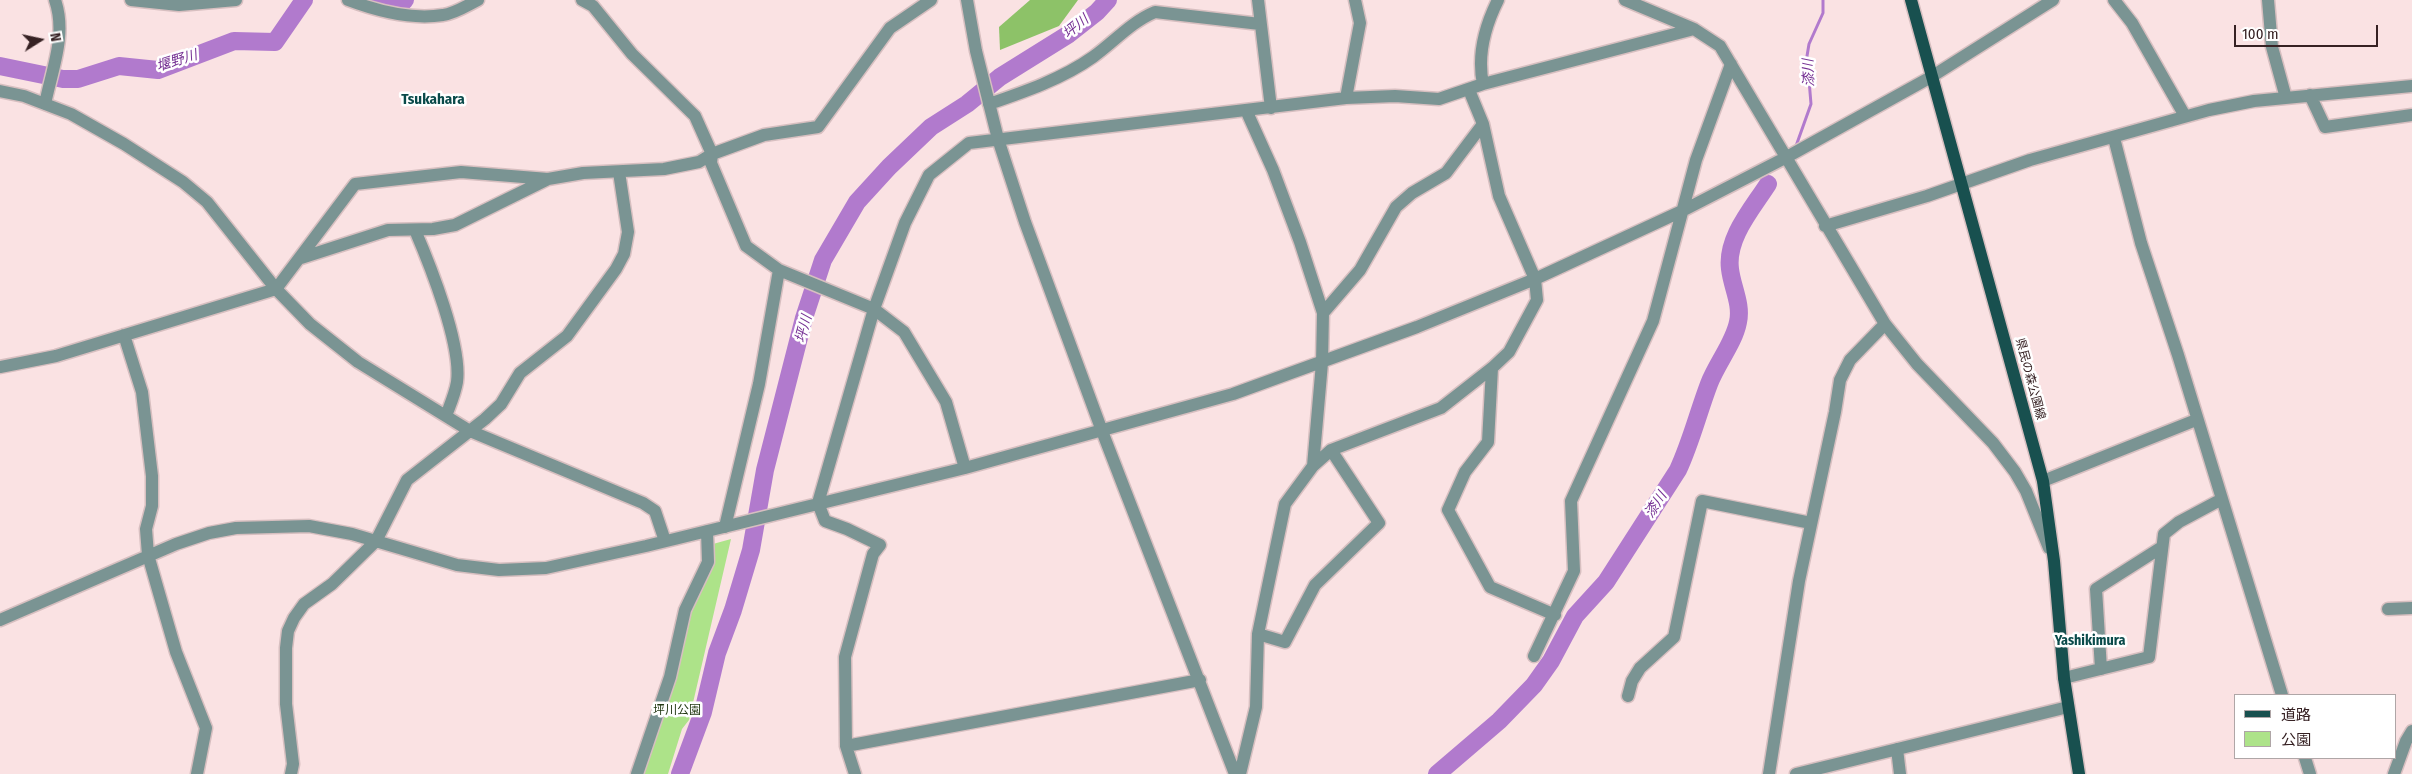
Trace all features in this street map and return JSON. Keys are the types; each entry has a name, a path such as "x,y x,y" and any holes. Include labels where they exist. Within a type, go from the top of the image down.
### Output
{"main road":[{"name":"県民の森公園線","path":"1911,0 2043,481 2054,561 2064,678 2079,774"}],"street":[{"path":"45,104 60,38 60,14 55,0"},
{"path":"131,0 179,5 236,0"},
{"path":"354,1 378,11 404,15 444,15 478,0"},
{"path":"0,368 56,356 276,289 355,184 461,172 548,179 583,173 664,169 699,162 712,154 764,135 818,127 890,28 930,0"},
{"path":"967,0 987,98 1025,222 1102,431 1235,774"},
{"path":"1258,0 1271,108"},
{"path":"1346,98 1355,60 1360,23 1355,0"},
{"path":"1483,84 1480,68 1486,22 1498,0"},
{"path":"1625,0 1694,29 1720,46 1825,226 1885,324 1917,364 1993,443 2015,472 2026,491 2054,561"},
{"path":"0,620 148,555 209,533 262,526 309,526 376,541 457,565 499,570 546,568 665,542 965,468 1233,394 1322,363 1535,279 1682,211 1785,158 1931,77 2052,0"},
{"path":"2114,0 2132,23 2185,116"},
{"path":"2268,0 2272,47 2286,98"},
{"path":"592,2 632,54 695,116 712,154 711,163 746,246 778,270 874,309 904,332 946,402 965,468"},
{"path":"987,98 1036,87 1092,58 1142,18 1155,12 1260,24"},
{"path":"855,774 846,746 845,657 873,554 880,545 825,521 818,504 874,309 905,223 929,174 969,142 1346,98 1395,96 1439,99 1483,84 1694,29"},
{"path":"1534,656 1574,572 1571,502 1653,321 1696,160 1732,64"},
{"path":"1825,226 1927,196 2030,160 2230,105 2310,95 2412,86"},
{"path":"1240,774 1256,707 1258,634 1286,504 1313,466 1331,450 1441,408 1492,368 1509,352 1537,300 1535,279 1499,196 1483,124 1469,90"},
{"path":"0,91 24,96 70,114 124,144 183,182 207,202 276,289 310,324 358,362 470,431 643,503 655,512 665,542"},
{"path":"2310,95 2325,127 2412,115"},
{"path":"1246,110 1294,224 1323,313 1322,363 1313,466"},
{"path":"1323,313 1360,270 1396,207 1412,192 1446,173 1483,124"},
{"path":"2114,138 2140,243 2178,355 2196,420 2282,694"},
{"path":"291,774 293,764 286,704 286,648 288,631 304,604 332,584 376,541 407,480 470,431 501,404 520,373 567,336 616,269 624,254 628,232 619,172"},
{"path":"301,258 388,230 414,230 456,225 548,179"},
{"path":"414,230 429,263 442,303 456,364 457,382 446,416"},
{"path":"725,527 759,384 778,270"},
{"path":"1769,774 1799,581 1840,380 1850,360 1885,324"},
{"path":"124,335 142,392 152,476 152,506 146,529 148,555 176,652 206,728 197,774"},
{"path":"1492,368 1488,442 1464,472 1448,510 1490,587 1555,615"},
{"path":"2043,481 2196,420"},
{"path":"1258,634 1285,642 1316,585 1379,523 1331,450"},
{"path":"2064,678 2149,657 2164,534 2179,522 2222,499"},
{"path":"1628,696 1632,681 1640,668 1674,636 1702,501 1811,523"},
{"path":"637,774 670,677 685,610 708,562 707,531"},
{"path":"2101,669 2096,589 2162,547"},
{"path":"2388,609 2412,608"},
{"path":"846,746 1200,680"},
{"path":"1796,774 2068,708"},
{"path":"2394,774 2406,741 2412,731"},
{"path":"1897,750 1900,774"},
{"path":"2305,759 2310,774"}],"green space":[{"path":"1030,0 1078,0 1059,26 1000,50 999,27"},
{"name":"坪川公園","path":"731,539 689,720 682,729 668,774 639,774 688,611 713,544"}],"waterway":[{"name":"堰野川","path":"0,66 63,79 78,79 119,66 158,70 234,41 275,42 304,0"},
{"name":"堰野川","path":"375,0 386,4 401,4 405,0"},
{"name":"坪川","path":"680,774 703,712 717,653 733,610 751,550 765,470 804,318 823,260 857,202 889,167 931,127 967,104 1000,77 1069,34 1097,12 1108,0"},
{"name":"漆川","path":"1796,146 1811,104 1807,56 1809,44 1823,13 1823,0"},
{"name":"漆川","path":"1437,774 1499,721 1534,685 1551,661 1575,616 1606,582 1678,470 1709,384 1733,338 1738,322 1738,302 1730,269 1732,246 1741,224 1768,184"}],"district":[{"name":"Tsukahara","path":"433,100"},
{"name":"Yashikimura","path":"2090,641"}]}
